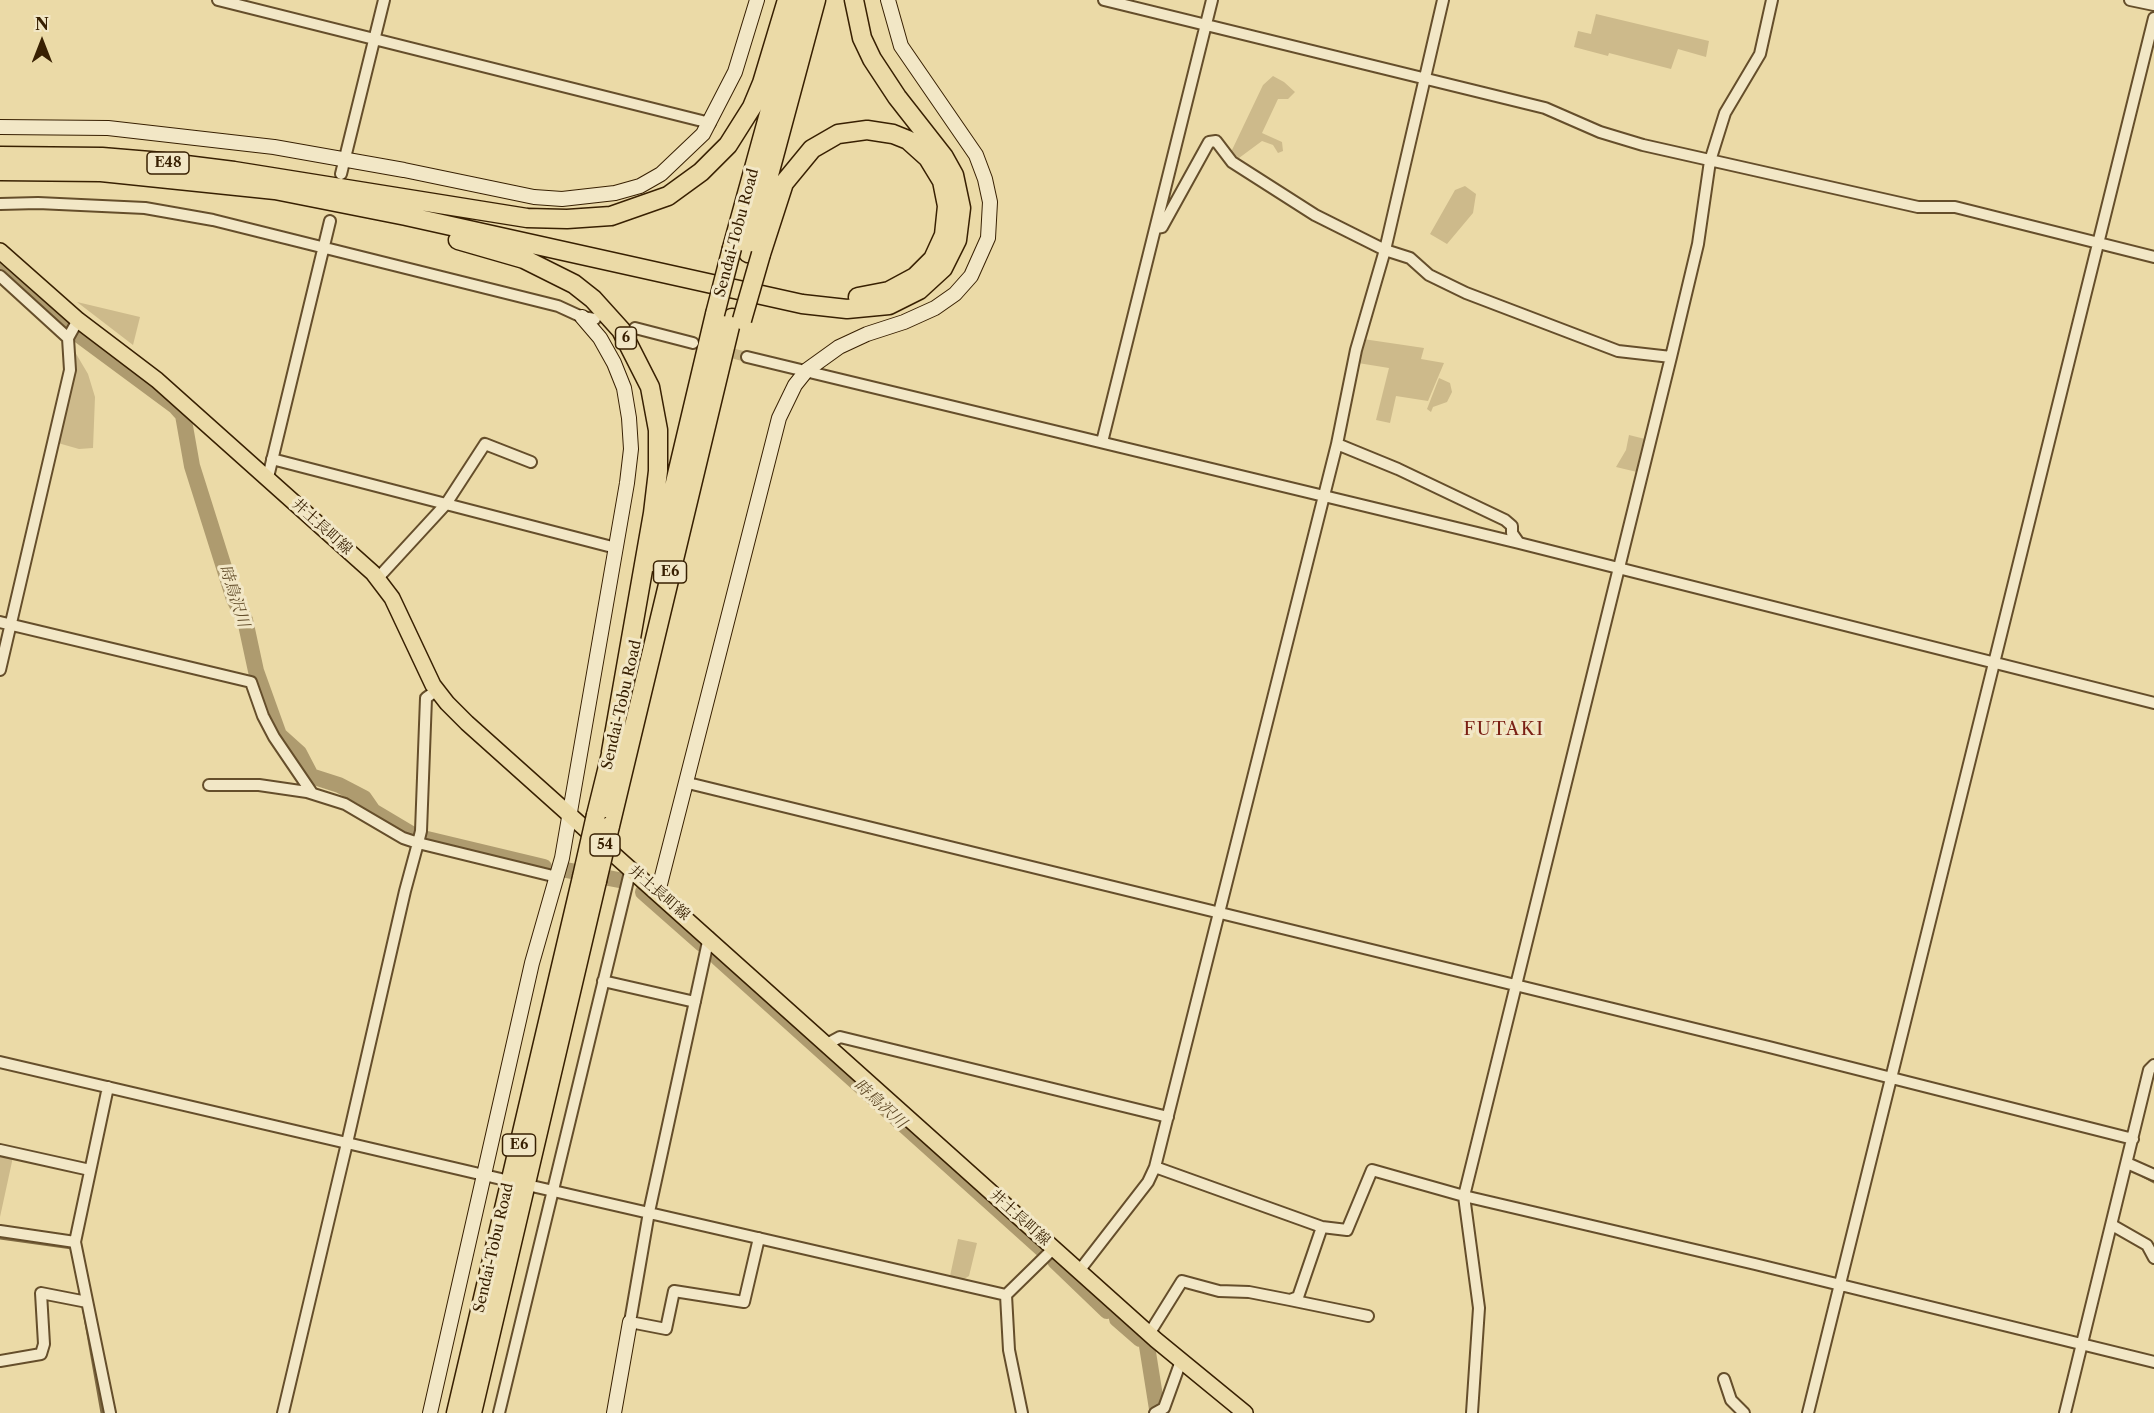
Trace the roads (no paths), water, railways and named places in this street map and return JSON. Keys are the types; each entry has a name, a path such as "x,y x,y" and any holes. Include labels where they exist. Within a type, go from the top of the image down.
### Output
{"highway":[{"path":"338,181 527,218 611,216 648,205 668,196 701,172 728,145 739,129 762,83 787,0"},
{"name":"Sendai-Tobu Road","path":"747,252 800,0"},
{"name":"Sendai-Tobu Road","path":"603,821 611,752 816,0"},
{"path":"241,187 275,190 406,216 802,304 847,309 889,305 920,290 943,268 957,240 961,208 954,175 944,157 897,97 872,59 862,38 854,0"},
{"path":"338,181 387,203 711,274 822,296 860,297 876,296 902,285 915,277 933,259 940,247 947,221 942,181 928,158 908,140 880,131 838,134 812,149 784,183 747,252"},
{"name":"E48","path":"0,156 67,156 162,162 338,181"},
{"name":"E48","path":"0,171 101,172 241,187"},
{"name":"6","path":"241,187 406,226 524,259 574,284 593,299 621,330 631,346 652,395 659,452 653,513 611,752"},
{"name":"Sendai-Tobu Road","path":"456,1413 730,317"},
{"name":"Sendai-Tobu Road","path":"472,1413 589,879"}],"main road":[{"name":"井土長町線","path":"0,251 78,320 157,380 268,477 377,579 392,598 437,690 467,723 709,937 1149,1334 1245,1413"}],"street":[{"path":"219,0 710,123"},
{"path":"338,181 384,0"},
{"path":"0,127 108,129 189,136 345,159 534,197 586,198 640,186 661,174 680,159 710,123 735,72 757,0"},
{"path":"658,892 688,783 779,418 795,385 807,370 839,347 936,308 955,294 971,276 988,238 990,202 976,155 901,46 888,0"},
{"path":"1104,0 1545,108 1600,132 1710,160 1918,207 1955,207 2154,257"},
{"path":"1102,442 1212,0"},
{"path":"1079,1270 1148,1182 1155,1167 1337,444 1356,350 1385,250 1443,0"},
{"path":"1472,1413 1479,1308 1464,1196 1698,244 1710,160 1725,113 1760,54 1772,0"},
{"path":"2130,0 2154,5"},
{"path":"1808,1413 2154,18"},
{"path":"1156,228 1162,226 1209,141 1216,141 1232,162 1315,215 1385,250 1410,258 1429,275 1466,293 1618,351 1671,357"},
{"path":"0,204 38,203 145,208 213,220 558,306 588,318 614,363 624,388 631,449 627,483 569,814 557,877 532,963 430,1413"},
{"path":"268,477 330,221"},
{"path":"0,276 68,338"},
{"path":"0,670 5,623 70,370 68,338 78,320"},
{"path":"635,328 693,343"},
{"path":"747,357 1520,543 2154,703"},
{"path":"377,579 446,504 485,444 531,462"},
{"path":"1337,444 1398,469 1505,520 1512,526 1512,533 1520,543"},
{"path":"272,459 616,548"},
{"path":"5,623 251,682 263,716 274,737 312,793"},
{"path":"283,1413 421,831 426,698 437,690"},
{"path":"688,783 1220,912 2133,1140"},
{"path":"209,785 269,786 312,793 345,804 403,838 557,877"},
{"path":"499,1413 631,868"},
{"path":"614,1413 649,1212 709,937"},
{"path":"603,981 695,1002"},
{"path":"827,1044 840,1037 1168,1118"},
{"path":"0,1062 501,1179"},
{"path":"2065,1413 2149,1070 2154,1065"},
{"path":"108,1087 75,1242 110,1413"},
{"path":"0,1150 90,1170"},
{"path":"2127,1163 2154,1175"},
{"path":"1155,1167 1322,1227 1347,1230 1372,1170 1464,1196 1755,1264 2081,1346 2154,1362"},
{"path":"536,1187 1006,1295"},
{"path":"2112,1225 2147,1245 2154,1258"},
{"path":"1290,1300 1298,1297 1322,1227"},
{"path":"0,1231 75,1242"},
{"path":"630,1322 666,1329 674,1291 744,1302 759,1238"},
{"path":"1022,1413 1009,1350 1006,1295 1054,1248"},
{"path":"1149,1334 1182,1281 1219,1291 1249,1292 1368,1316"},
{"path":"0,1361 41,1354 44,1344 41,1293 87,1302"},
{"path":"1155,1413 1164,1408 1181,1361"},
{"path":"1724,1379 1731,1400 1744,1413"}],"waterway":[{"name":"時鳥沢川","path":"0,263 66,325"},
{"name":"時鳥沢川","path":"79,335 175,406 183,415 192,466 234,599 245,620 256,671 279,735 299,753 311,776 339,785 364,798 373,811 415,836"},
{"name":"時鳥沢川","path":"427,839 544,867"},
{"name":"時鳥沢川","path":"566,870 619,880"},
{"name":"時鳥沢川","path":"643,892 702,944"},
{"name":"時鳥沢川","path":"718,958 1043,1250"},
{"path":"2143,1176 2154,1182"},
{"path":"0,1238 72,1248"},
{"name":"時鳥沢川","path":"1055,1261 1107,1311"},
{"path":"83,1306 102,1413"},
{"name":"時鳥沢川","path":"1117,1319 1140,1339"},
{"name":"時鳥沢川","path":"1147,1346 1157,1409"}],"tunnel":[{"path":"719,350 747,357"}],"district":[{"name":"FUTAKI","path":"1504,730"}]}
